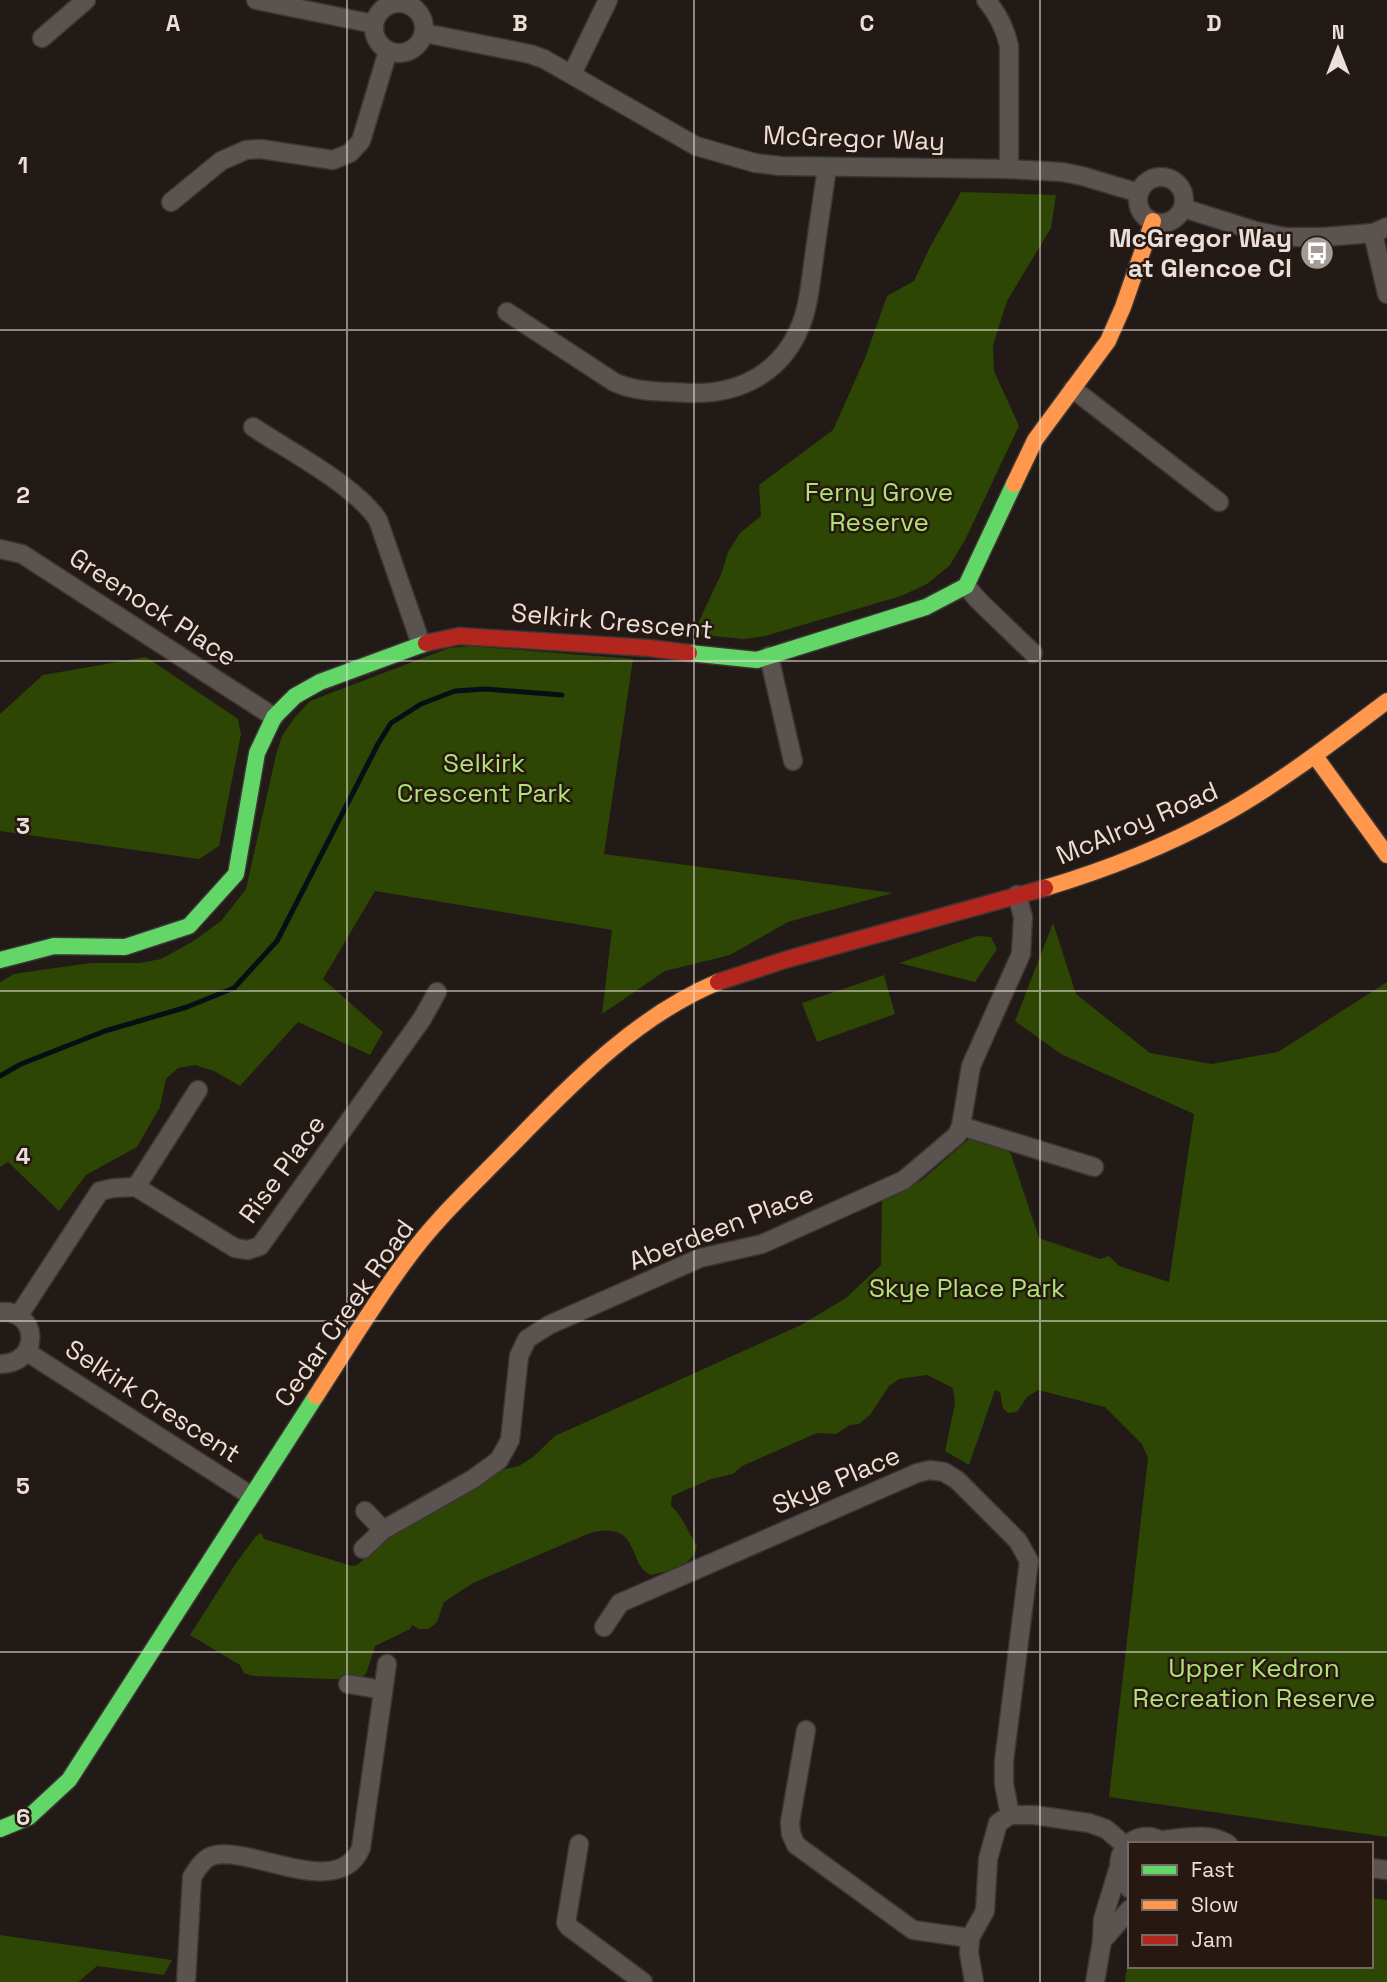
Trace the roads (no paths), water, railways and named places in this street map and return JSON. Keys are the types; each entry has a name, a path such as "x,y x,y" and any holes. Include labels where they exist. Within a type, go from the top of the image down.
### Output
{"street":[{"path":"42,38 86,0"},
{"path":"256,0 374,24"},
{"path":"572,75 608,0"},
{"path":"986,0 999,18 1009,46 1009,169"},
{"path":"398,1 418,11 424,24 424,33 419,44 413,49 400,53 388,51 376,39 374,24 377,15 384,8 398,1"},
{"name":"McGregor Way","path":"424,33 530,54 696,146 755,163 781,166 1009,169 1082,176 1139,193"},
{"path":"171,202 221,162 246,150 261,149 333,160 350,153 361,141 388,51"},
{"path":"507,312 614,382 632,390 717,392 744,385 770,369 784,354 803,319 827,167"},
{"path":"1152,179 1171,179 1184,193 1183,208 1171,221 1153,221 1141,210 1139,193 1152,179"},
{"path":"1183,208 1278,236 1324,237 1380,230 1387,295"},
{"path":"1033,653 966,586 1035,440 1108,341 1123,307 1153,221"},
{"path":"1073,389 1219,502"},
{"path":"253,427 354,494 372,511 378,520 421,644"},
{"name":"Greenock Place","path":"0,549 22,554 274,718"},
{"name":"Selkirk Crescent","path":"0,960 54,946 125,947 189,926 236,874 257,753 274,718 295,696 307,688 421,644 448,637 472,636 649,648 757,660 926,607 966,586"},
{"path":"769,656 793,761"},
{"name":"McAlroy Road","path":"879,934 1101,870 1159,846 1237,806 1315,756 1387,701"},
{"path":"1315,756 1387,855"},
{"path":"1017,895 1023,918 1021,954 971,1066 961,1126 1094,1167"},
{"name":"Cedar Creek Road","path":"0,1829 27,1817 48,1803 69,1780 250,1494 393,1279 425,1236 499,1158 624,1037 680,1000 723,980 879,934"},
{"name":"Rise Place","path":"136,1187 235,1248 248,1250 260,1246 422,1018 437,992"},
{"path":"19,1315 100,1191 136,1187 198,1090"},
{"name":"Aberdeen Place","path":"363,1549 383,1530 473,1479 499,1460 510,1440 519,1356 527,1339 550,1325 700,1258 762,1244 904,1180 957,1135 961,1126"},
{"path":"0,1312 19,1315 31,1332 27,1352 20,1359 0,1363"},
{"name":"Selkirk Crescent","path":"27,1352 250,1494"},
{"name":"Skye Place","path":"604,1627 620,1603 916,1473 930,1470 944,1472 957,1480 1018,1541 1025,1549 1029,1561 1004,1761 1004,1784 1010,1815"},
{"path":"365,1511 383,1530"},
{"path":"186,1982 192,1877 201,1863 213,1855 231,1855 334,1872 355,1861 361,1848 387,1664"},
{"path":"348,1684 383,1689"},
{"path":"806,1730 790,1822 796,1845 913,1930 971,1938"},
{"path":"974,1982 969,1953 971,1938 985,1911 988,1859 999,1823 1010,1815 1034,1815 1093,1824 1106,1829 1126,1846 1118,1860 1118,1870 1103,1919 1095,1982"},
{"path":"1133,1842 1141,1837 1152,1837 1164,1842 1206,1836 1218,1837 1225,1842"},
{"path":"579,1844 566,1923 643,1982"},
{"path":"1118,1870 1128,1887"},
{"path":"1102,1941 1128,1911"}],"waterway":[{"path":"0,1076 21,1064 105,1031 187,1007 234,988 277,941 391,723 421,704 455,691 486,689 562,695"}],"place":[{"name":"McGregor Way at Glencoe Cl","path":"1317,253"}],"park label":[{"name":"Ferny Grove Reserve","path":"879,507"},
{"name":"Selkirk Crescent Park","path":"484,778"},
{"name":"Skye Place Park","path":"967,1288"},
{"name":"Upper Kedron Recreation Reserve","path":"1254,1683"}]}
